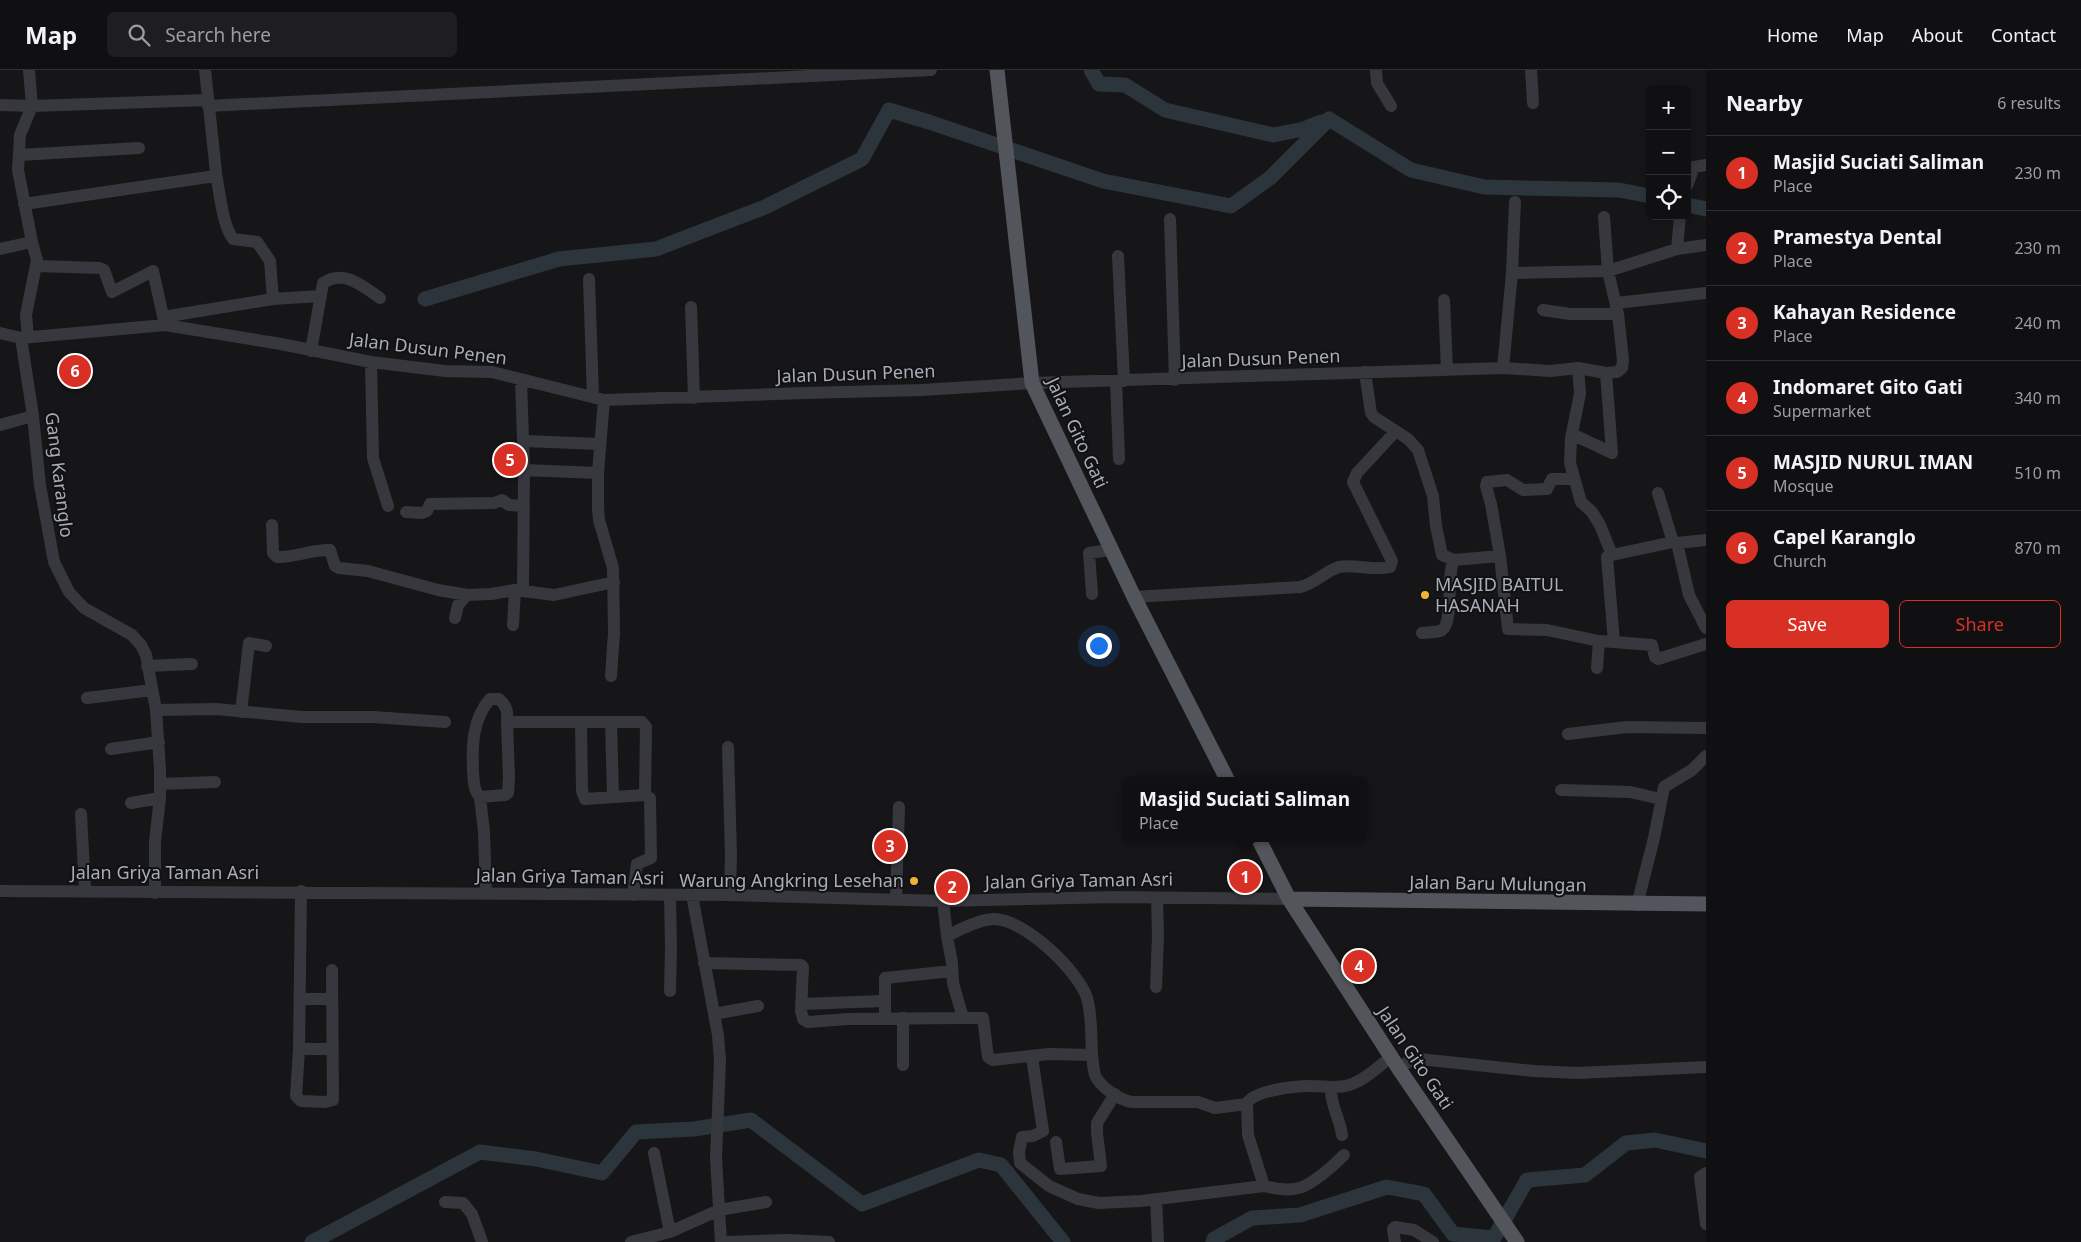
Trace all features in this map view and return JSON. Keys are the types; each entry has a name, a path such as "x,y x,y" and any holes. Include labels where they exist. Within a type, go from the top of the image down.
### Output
{"main road":[{"name":"Jalan Gito Gati","path":"997,70 1032,383 1110,550 1226,777"},
{"name":"Jalan Gito Gati","path":"1260,842 1288,899 1395,1063 1517,1242"},
{"name":"Jalan Baru Mulungan","path":"1288,899 1637,905 1706,904"}],"street":[{"path":"29,70 32,106 20,135 18,170 37,260 36,266 100,268 104,270 112,292 149,272 154,274 164,321 273,299 320,296"},
{"path":"205,70 216,174 227,226 233,239 257,242 270,261 273,299"},
{"path":"0,105 207,103 931,70"},
{"path":"1376,70 1377,83 1391,106"},
{"path":"1531,70 1533,103"},
{"path":"19,155 138,148"},
{"path":"1691,175 1694,167 1706,165"},
{"path":"24,204 213,176 216,174"},
{"path":"1503,368 1512,273 1516,202"},
{"path":"1571,439 1612,453 1606,373 1617,372 1622,368 1617,308 1608,271 1604,216"},
{"path":"1170,219 1175,380"},
{"path":"1677,249 1680,220"},
{"path":"0,249 32,242"},
{"path":"1512,273 1608,271 1677,249 1706,245"},
{"path":"1118,256 1119,459"},
{"name":"Gang Karanglo","path":"36,266 30,285 25,337 40,484 50,549 54,562 69,592 84,608 132,635 141,645 146,655 156,710 159,742 160,798 155,841 154,893"},
{"path":"311,351 324,283 335,277 345,277 380,298"},
{"path":"589,279 599,399 600,444 598,473 600,520 610,552 614,582 614,632 611,676"},
{"path":"1543,310 1570,314 1706,293"},
{"path":"1444,300 1447,370"},
{"path":"691,307 694,398"},
{"name":"Jalan Dusun Penen","path":"0,333 25,337 164,321 371,362 445,371 486,371 599,399 694,398 805,392 922,390 1032,383 1175,380 1503,368 1550,371 1578,368 1606,373"},
{"path":"371,362 373,458 388,506"},
{"path":"1578,368 1580,394 1571,439 1570,463 1573,479 1582,502 1592,512 1600,525 1612,555"},
{"path":"1365,372 1371,413 1378,421 1396,431 1418,450 1433,496 1441,552 1445,557 1454,560 1500,556"},
{"path":"513,625 519,590 524,506 524,441 521,379"},
{"path":"0,425 33,416"},
{"path":"1134,597 1300,587 1308,585 1332,570 1341,567 1390,567 1392,561 1353,482 1357,473 1396,431"},
{"path":"524,441 600,444"},
{"path":"524,470 598,473"},
{"path":"1573,479 1552,478 1547,489 1526,491 1506,480 1487,482 1486,486 1500,556 1508,629 1547,630 1599,641 1652,645 1658,659 1706,644"},
{"path":"1658,493 1675,542 1689,595 1706,628"},
{"path":"406,512 422,514 427,511 430,504 494,503 502,500 509,505 524,506"},
{"path":"272,525 273,553 277,557 285,558 330,550 336,566 339,568 368,571 438,590 467,595 519,590 554,595 614,582"},
{"path":"1614,642 1607,557 1675,542 1706,540"},
{"path":"1092,594 1090,553 1110,550"},
{"path":"1422,633 1440,631 1444,627 1449,606 1450,571 1454,560"},
{"path":"455,618 458,605 467,595"},
{"path":"1597,668 1599,641"},
{"path":"241,712 249,643 266,646"},
{"path":"148,666 192,664"},
{"path":"87,698 152,690"},
{"path":"480,798 508,793 508,714 506,704 499,699 490,699 484,706 477,722 472,748 474,783 476,793 480,798 484,832 486,893"},
{"path":"156,710 216,709 301,718 373,717 445,722"},
{"path":"507,722 639,722 645,724 645,795 585,799 582,795 581,723"},
{"path":"611,722 614,797"},
{"path":"1568,734 1627,727 1706,728"},
{"path":"111,749 159,742"},
{"path":"728,747 731,855 730,895"},
{"path":"1637,905 1654,838 1664,787 1692,770 1706,756"},
{"path":"160,784 215,782"},
{"path":"1561,790 1630,792 1661,799"},
{"path":"131,803 160,798"},
{"path":"633,895 637,864 651,858 650,798"},
{"path":"896,898 899,807"},
{"path":"81,814 85,890"},
{"name":"Jalan Griya Taman Asri","path":"0,890 85,890 154,893 301,892 730,895 896,898 943,901 1157,898 1288,899"},
{"path":"301,892 300,999 296,1096 301,1101 325,1102 333,1100 332,970"},
{"path":"692,895 714,1014 720,1061 716,1158 721,1242"},
{"path":"670,896 672,947 670,991"},
{"path":"1156,987 1157,898"},
{"path":"943,901 952,983 963,1018"},
{"path":"946,936 980,922 994,919 1017,927 1058,955 1075,975 1087,1000 1095,1075 1105,1088 1116,1094 1123,1101 1198,1102 1215,1108 1247,1104 1253,1097 1272,1090 1309,1086 1331,1088 1352,1084 1395,1063 1419,1059 1534,1071 1578,1073 1706,1067"},
{"path":"704,963 801,965 803,967 801,1004 803,1019 808,1022 848,1018 983,1018 988,1057 993,1060 1049,1054 1092,1055"},
{"path":"885,1019 884,979 886,977 952,971"},
{"path":"300,999 332,999"},
{"path":"801,1004 884,1000"},
{"path":"714,1014 758,1006"},
{"path":"903,1018 903,1065"},
{"path":"298,1049 332,1049"},
{"path":"1032,1057 1043,1131 1032,1136 1022,1137 1019,1152 1022,1166 1049,1186 1078,1199 1099,1203 1156,1200 1264,1186 1281,1190 1301,1188 1329,1169 1344,1155"},
{"path":"1331,1088 1331,1097 1339,1118 1342,1135"},
{"path":"1056,1142 1060,1169 1101,1166 1097,1124 1116,1094"},
{"path":"1247,1104 1248,1135 1264,1186"},
{"path":"654,1153 670,1232"},
{"path":"1706,1173 1700,1177 1706,1224"},
{"path":"1156,1200 1158,1242"},
{"path":"445,1202 462,1203 472,1214 482,1242"},
{"path":"631,1242 670,1232 719,1210 766,1202"},
{"path":"1396,1242 1393,1229 1395,1227 1414,1230 1433,1242"},
{"path":"728,1242 829,1242"}],"waterway":[{"path":"1091,70 1099,84 1125,85 1165,110 1273,135 1304,129 1321,122"},
{"path":"425,299 559,259 656,249 765,207 862,159 889,110 1103,181 1231,206 1270,178 1329,119 1411,170 1484,187 1619,190 1646,195"},
{"path":"1691,206 1706,209"},
{"path":"312,1242 480,1152 536,1159 602,1173 636,1132 694,1129 751,1120 862,1204 979,1160 1001,1165 1063,1242"},
{"path":"1213,1242 1214,1239 1252,1218 1300,1215 1387,1187 1424,1194 1453,1234 1494,1238 1527,1180 1585,1175 1626,1143 1655,1140 1706,1151"}],"place":[{"name":"Capel Karanglo","path":"75,371"},
{"name":"MASJID NURUL IMAN","path":"510,460"},
{"name":"MASJID BAITUL HASANAH","path":"1425,595"},
{"name":"Kahayan Residence","path":"890,846"},
{"name":"Masjid Suciati Saliman","path":"1245,877"},
{"name":"Warung Angkring Lesehan","path":"914,881"},
{"name":"Pramestya Dental","path":"952,887"},
{"name":"Indomaret Gito Gati","path":"1359,966"}]}
